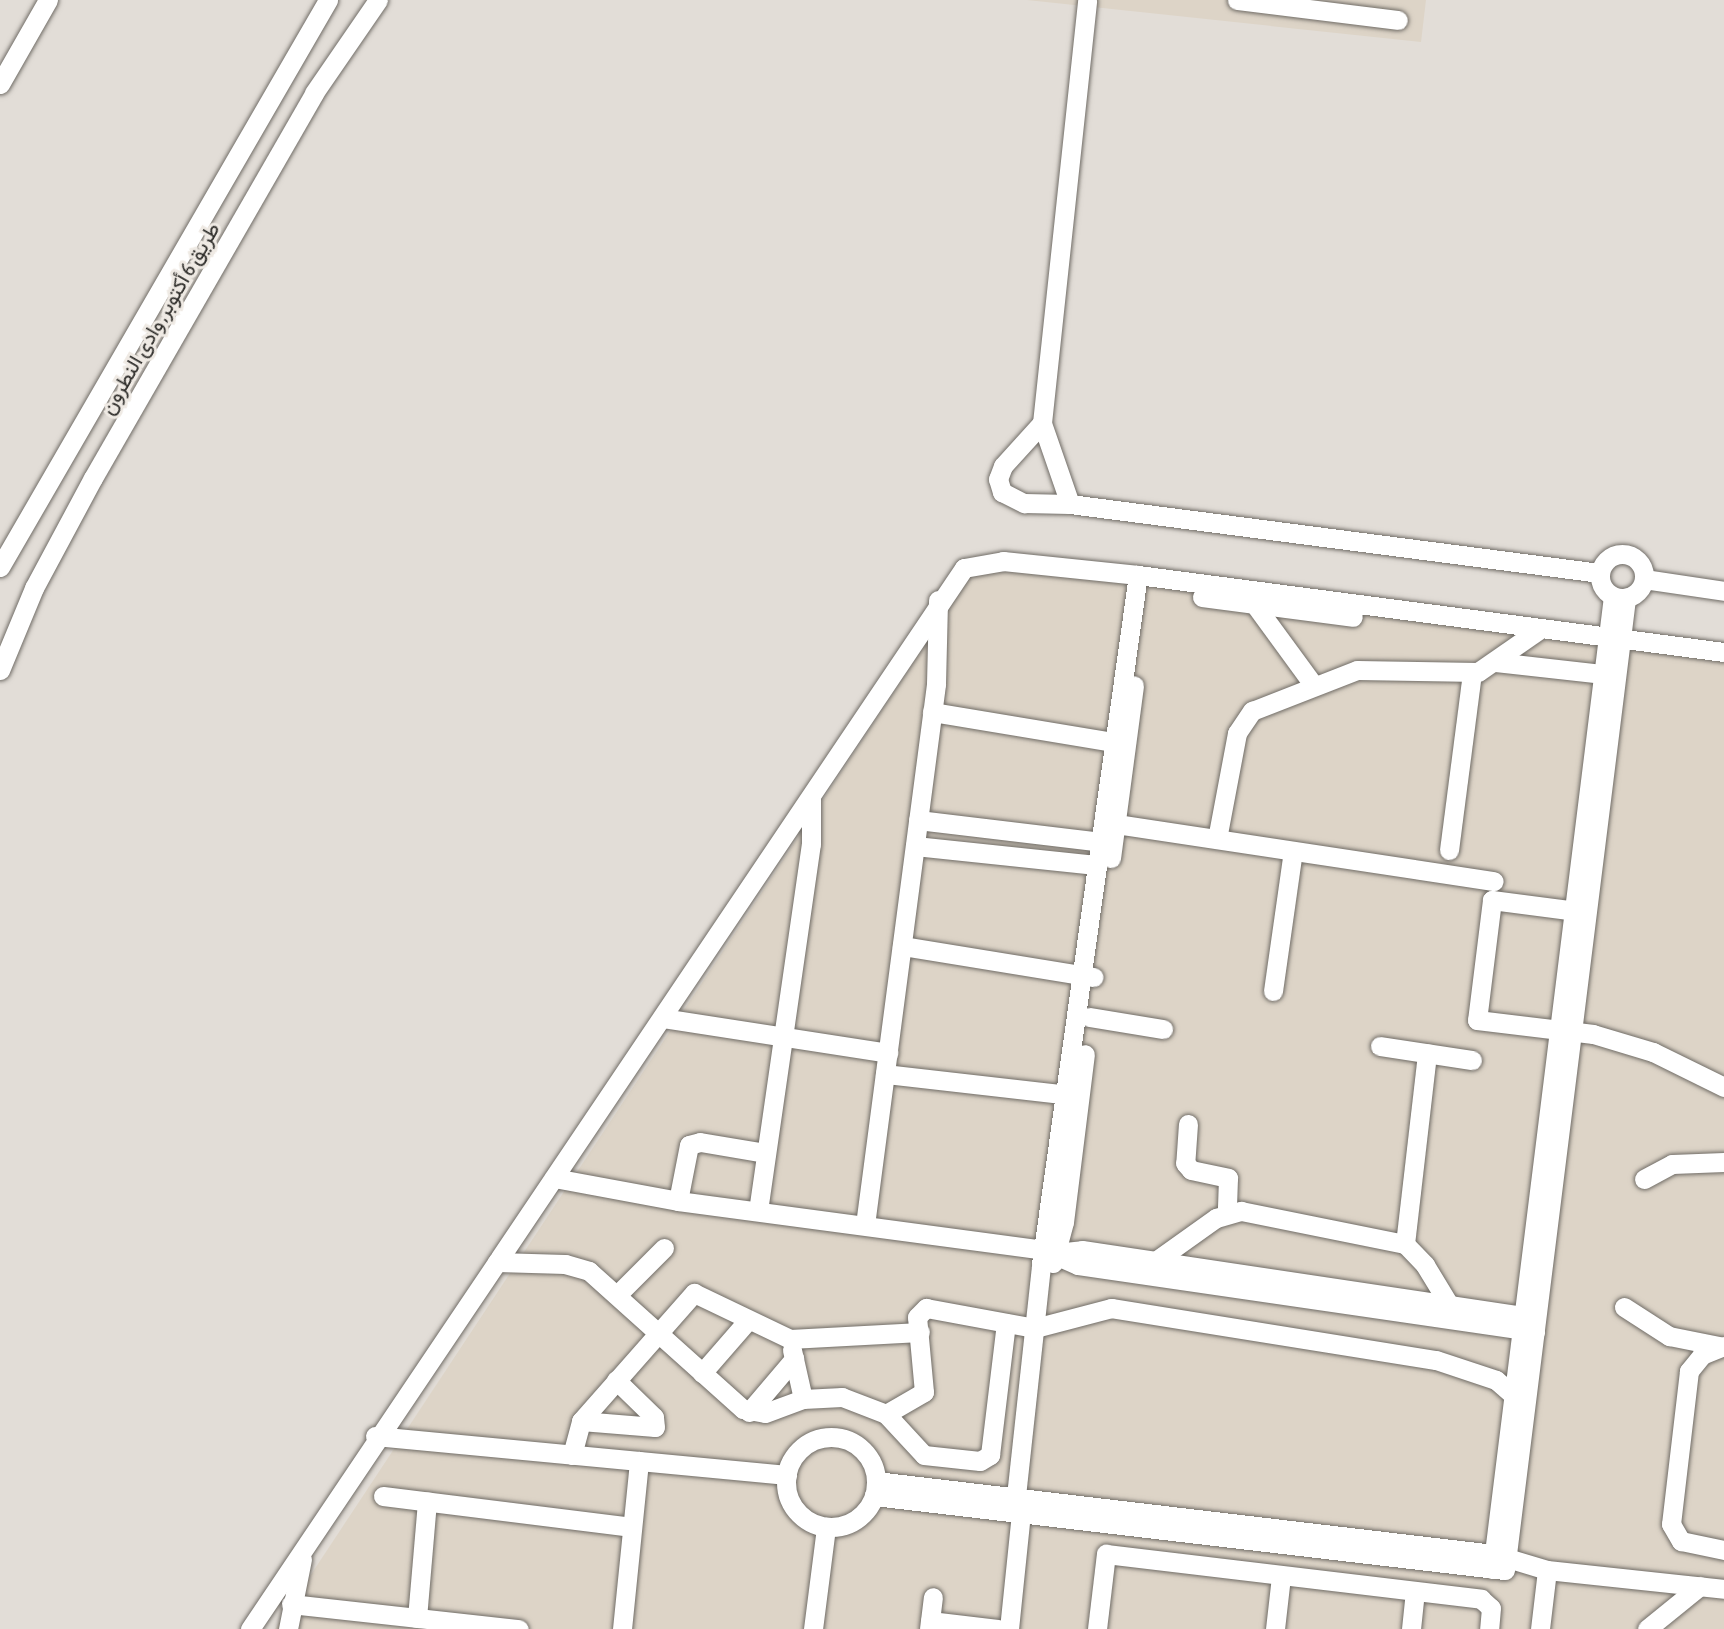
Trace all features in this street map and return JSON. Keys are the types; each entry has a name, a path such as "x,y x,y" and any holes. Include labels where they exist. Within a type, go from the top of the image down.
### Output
{"street":[{"path":"0,84 48,0"},
{"name":"طريق 6 أكتوبر, وادى النطرون","path":"0,567 328,0"},
{"name":"طريق 6 أكتوبر, وادى النطرون","path":"0,670 34,589 93,478 325,75 378,0"},
{"path":"1070,504 1042,423 1087,0"},
{"path":"1237,0 1398,20"},
{"path":"1042,423 1003,466 1002,492 1024,503 1070,504 1600,573 1619,597 1499,1562"},
{"path":"1600,573 1606,561 1624,554 1641,565 1644,579"},
{"path":"250,1629 375,1436 498,1262 811,798 957,573 988,564 1614,644 1724,652"},
{"path":"1619,597 1644,579 1724,591"},
{"path":"1143,582 1255,605 1533,634"},
{"path":"1009,1629 1049,1251 1143,582"},
{"path":"865,1225 932,712 938,600"},
{"path":"1255,605 1312,683"},
{"path":"1217,839 1241,725 1259,706 1312,683 1372,668 1472,672 1496,662 1533,634"},
{"path":"1614,644 1724,665"},
{"path":"1581,912 1603,674 1614,644"},
{"path":"1496,662 1603,674"},
{"path":"1449,850 1472,672"},
{"path":"932,712 1120,743"},
{"path":"758,1211 811,844 811,798"},
{"path":"918,820 1217,839 1494,881"},
{"path":"1073,1095 1089,1017 1089,976 1097,865 1107,833"},
{"path":"915,846 1097,865"},
{"path":"1273,991 1293,851"},
{"path":"1581,912 1492,900 1477,1020 1566,1030 1653,1052 1724,1087"},
{"path":"902,946 1089,976"},
{"path":"1089,1017 1163,1029"},
{"path":"663,1018 888,1053"},
{"path":"1380,1046 1472,1060"},
{"path":"1427,1053 1405,1244 1454,1313"},
{"path":"885,1074 1073,1095"},
{"path":"1188,1124 1185,1163 1191,1170 1228,1178 1227,1212"},
{"path":"678,1201 690,1145 766,1153"},
{"path":"1644,1179 1672,1164 1724,1162"},
{"path":"554,1178 678,1201 1049,1251 1075,1249 1148,1267 1529,1324"},
{"path":"1148,1267 1227,1212 1405,1244"},
{"path":"618,1294 664,1248"},
{"path":"498,1262 574,1266 597,1276 702,1373 749,1412 772,1412 803,1399 842,1397 886,1414 918,1452 987,1460 1006,1323"},
{"path":"572,1455 581,1421 694,1293 790,1339 920,1332"},
{"path":"1625,1307 1669,1336 1722,1346"},
{"path":"886,1414 924,1392 917,1313 926,1308 1040,1328 1076,1314 1111,1308 1436,1360 1471,1368 1520,1401"},
{"path":"702,1373 748,1320"},
{"path":"790,1339 803,1399"},
{"path":"1722,1346 1702,1354 1689,1371 1671,1524 1681,1541 1724,1550"},
{"path":"749,1412 794,1359"},
{"path":"581,1421 655,1427 654,1417 616,1380"},
{"path":"375,1436 787,1475"},
{"path":"834,1436 864,1451 875,1489 851,1522 826,1527 795,1509 787,1475 803,1446 834,1436"},
{"path":"622,1629 639,1461"},
{"path":"875,1489 1022,1502 1724,1589"},
{"path":"383,1496 632,1527"},
{"path":"417,1618 427,1502"},
{"path":"813,1629 826,1527"},
{"path":"288,1629 291,1604 311,1535"},
{"path":"1097,1629 1106,1554 1485,1601 1491,1608 1489,1629"},
{"path":"1540,1568 1541,1629"},
{"path":"1275,1629 1281,1576"},
{"path":"1647,1629 1700,1586"},
{"path":"1411,1629 1415,1592"},
{"path":"933,1597 930,1625 998,1629"},
{"path":"291,1604 519,1629"}],"shaded area":[{"path":"1027,0 1426,0 1421,42"},
{"path":"982,559 1724,657 1724,1629 275,1629"}]}
